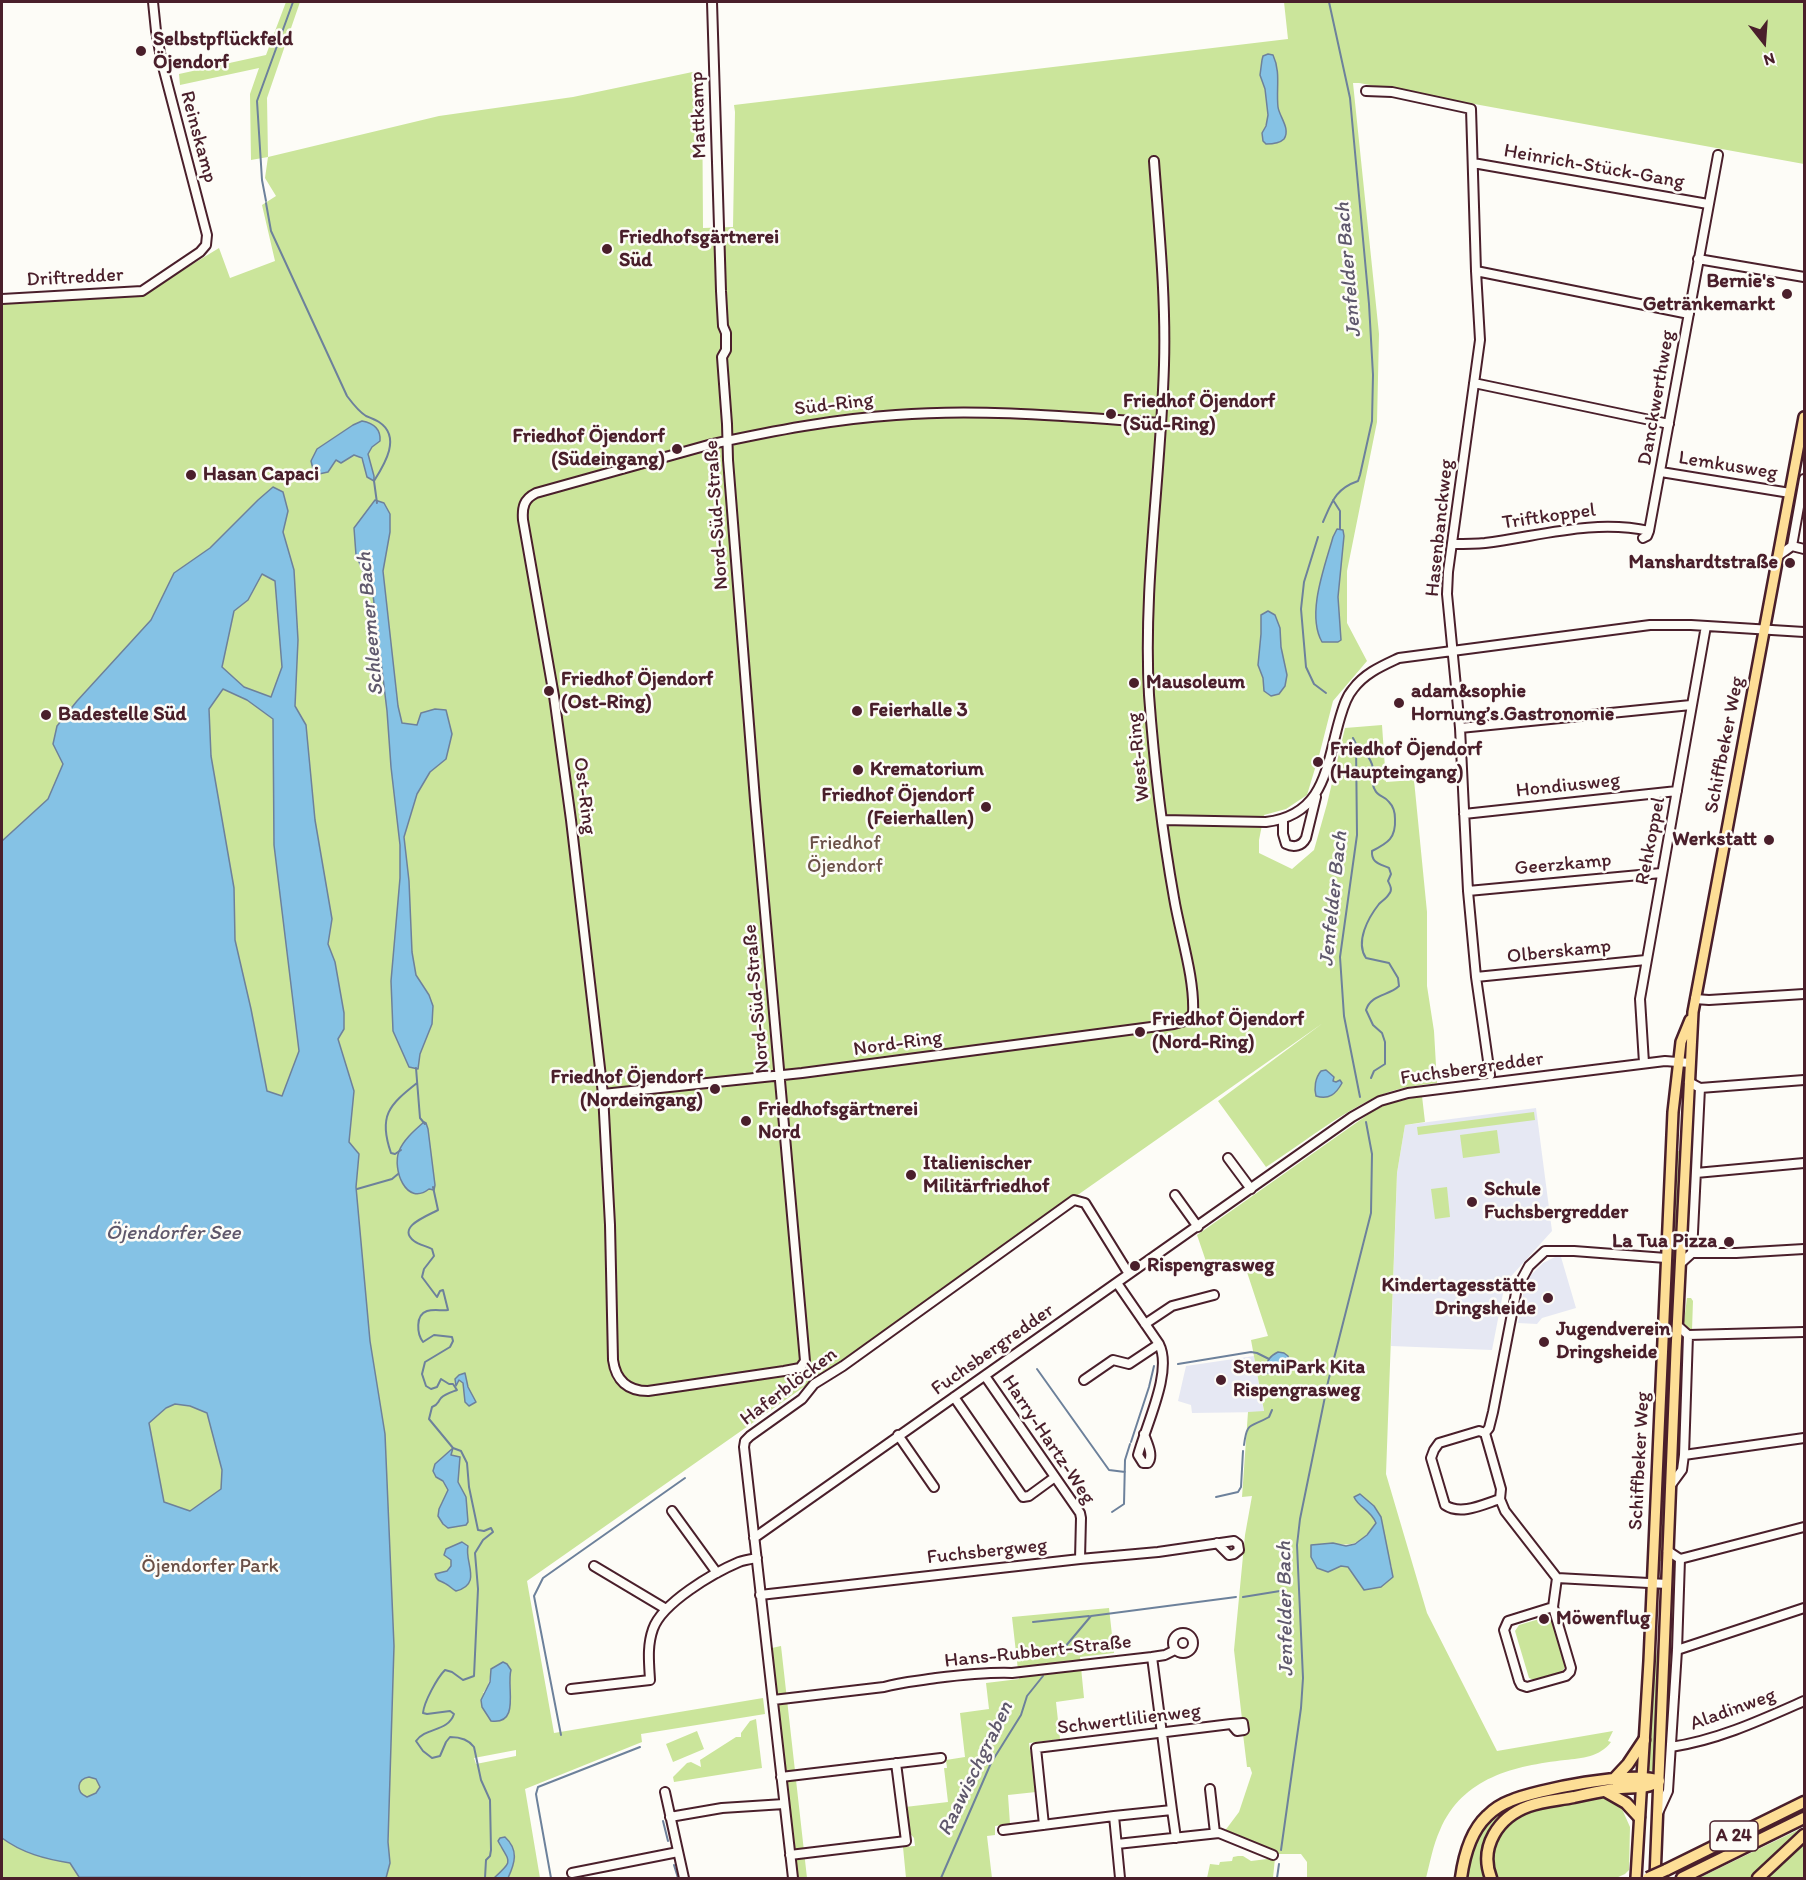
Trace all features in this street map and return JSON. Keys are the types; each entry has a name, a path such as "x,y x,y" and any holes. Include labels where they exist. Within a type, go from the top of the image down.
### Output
{"highway":[{"path":"1614,1779 1628,1764 1644,1740"},
{"path":"1461,1878 1466,1851 1477,1827 1487,1815 1510,1801 1535,1793 1614,1779 1651,1785 1659,1781"},
{"path":"1491,1878 1487,1864 1489,1842 1510,1815 1540,1803 1641,1783"},
{"path":"1604,1791 1626,1803 1639,1817"},
{"name":"A 24","path":"1648,1878 1804,1802"},
{"name":"A 24","path":"1682,1878 1804,1818"},
{"path":"1758,1878 1804,1835"}],"main road":[{"name":"Schiffbeker Weg","path":"1655,1878 1693,1012 1804,417"},
{"name":"Schiffbeker Weg","path":"1636,1878 1652,1583 1672,1121 1681,1042 1693,1012"},
{"path":"1666,1258 1681,1263"},
{"path":"1662,1371 1675,1385"}],"street":[{"name":"Reinskamp","path":"153,2 162,63 207,235 206,245"},
{"name":"Mattkamp","path":"712,2 720,227"},
{"name":"Hasenbanckweg","path":"1366,91 1392,92 1471,109 1480,340 1448,572 1447,594 1460,728 1468,891 1476,977 1490,1075"},
{"name":"Danckwerthweg","path":"1643,538 1649,531 1661,472 1718,155"},
{"name":"West-Ring","path":"1154,161 1165,316 1148,596 1149,693 1162,820 1193,996 1193,1014"},
{"name":"Heinrich-Stück-Gang","path":"1473,163 1708,204"},
{"name":"Nord-Süd-Straße","path":"603,1094 614,1368 619,1378 634,1390 648,1391 800,1368 804,1364 806,1354 755,800 727,441 728,424 722,357 726,350 726,333 723,326 720,227"},
{"name":"Driftredder","path":"2,298 142,291 200,252 206,245"},
{"path":"1698,259 1804,277"},
{"path":"1476,271 1689,314"},
{"path":"1474,383 1670,424"},
{"name":"Süd-Ring","path":"524,503 536,494 633,465 794,427 898,414 1011,414 1160,423"},
{"name":"Lemkusweg","path":"1661,472 1790,493"},
{"path":"1778,556 1792,546 1804,479"},
{"name":"Ost-Ring","path":"524,503 523,520 554,691 603,1094"},
{"name":"Triftkoppel","path":"1453,544 1484,543 1599,526 1649,531"},
{"path":"1792,546 1804,549"},
{"path":"1283,819 1286,844 1292,846 1302,843 1306,837 1346,700 1352,689 1371,671 1399,658 1650,625 1804,632"},
{"name":"Rehkoppel","path":"1644,1063 1640,999 1706,626"},
{"path":"1460,728 1691,705"},
{"name":"Hondiusweg","path":"1464,814 1677,791"},
{"path":"1162,820 1266,822 1283,819 1299,812 1317,793"},
{"name":"Geerzkamp","path":"1468,891 1662,873"},
{"name":"Olberskamp","path":"1476,977 1646,960"},
{"path":"1695,999 1804,994"},
{"name":"Nord-Ring","path":"603,1094 721,1083 1174,1024 1185,1021 1193,1014"},
{"name":"Fuchsbergredder","path":"754,1538 1352,1117 1380,1101 1408,1093 1644,1063 1665,1061 1690,1063"},
{"path":"1689,1082 1700,1088 1804,1080"},
{"path":"1692,1253 1700,1088"},
{"path":"1228,1158 1251,1189"},
{"path":"1696,1173 1804,1164"},
{"path":"1175,1195 1198,1227"},
{"name":"Haferblöcken","path":"793,1878 744,1447 750,1436 802,1399 814,1384 843,1366 1074,1200 1085,1203 1130,1274"},
{"path":"1681,1263 1692,1253 1804,1249"},
{"path":"1485,1433 1489,1428 1493,1412 1517,1288 1529,1266 1545,1251 1577,1251 1666,1258"},
{"path":"1117,1283 1159,1344 1163,1355 1162,1378 1144,1434"},
{"path":"1145,1324 1172,1305 1214,1295"},
{"path":"1678,1326 1688,1335 1804,1332"},
{"name":"Schiffbeker Weg","path":"1671,1485 1682,1470 1684,1455 1688,1335"},
{"path":"1084,1380 1113,1360 1128,1364 1159,1344"},
{"name":"Harry-Hartz-Weg","path":"986,1376 1080,1513 1082,1518 1080,1558"},
{"path":"954,1397 1023,1497 1029,1496 1055,1477"},
{"path":"1485,1433 1479,1431 1439,1443 1431,1458 1445,1505 1461,1510 1500,1499"},
{"path":"1485,1433 1501,1489 1500,1499 1505,1511 1557,1578 1553,1607 1570,1668 1566,1676 1527,1687 1521,1685 1504,1630 1505,1625 1508,1621 1553,1607"},
{"path":"898,1435 934,1487"},
{"path":"1684,1455 1804,1438"},
{"path":"672,1510 717,1573"},
{"path":"1680,1559 1804,1527"},
{"name":"Fuchsbergweg","path":"760,1595 1217,1544"},
{"name":"Schiffbeker Weg","path":"1658,1815 1668,1791 1677,1650 1680,1559 1668,1551"},
{"path":"571,1689 650,1680 648,1649 653,1627 666,1609 717,1573 741,1561 757,1558"},
{"path":"594,1566 666,1609"},
{"path":"1557,1578 1667,1584"},
{"path":"1677,1650 1804,1608"},
{"path":"1152,1657 1165,1655 1175,1650"},
{"name":"Hans-Rubbert-Straße","path":"773,1700 954,1676 993,1672 1012,1673 1152,1657 1176,1838"},
{"name":"Aladinweg","path":"1671,1747 1723,1735 1804,1701"},
{"name":"Schwertlilienweg","path":"1044,1825 1036,1748 1231,1724"},
{"path":"781,1777 941,1758"},
{"path":"790,1855 906,1841 896,1763"},
{"path":"1210,1789 1215,1833"},
{"path":"665,1792 684,1878"},
{"path":"670,1817 722,1808 784,1804"},
{"path":"1003,1830 1172,1810"},
{"path":"1114,1816 1120,1878"},
{"path":"1117,1844 1215,1833 1273,1855"},
{"path":"572,1873 678,1852"}],"shaded area":[{"name":"Schule Fuchsbergredder","path":"1536,1108 1552,1231 1505,1283 1492,1350 1391,1346 1397,1173 1405,1125"},
{"name":"Kindertagesstätte Dringsheide","path":"1555,1257 1561,1257 1576,1308 1542,1318 1537,1324 1518,1323 1524,1289 1531,1275 1543,1263"},
{"name":"SterniPark Kita Rispengrasweg","path":"1254,1356 1264,1412 1192,1413 1191,1405 1178,1401 1186,1366"}],"green space":[{"path":"286,2 300,2 267,98 268,157 251,160 250,94 259,68 180,85 179,74 266,55"},
{"name":"Friedhof Öjendorf","path":"1284,2 1804,2 1804,164 1353,83 1379,334 1377,422 1347,571 1347,623 1367,661 1333,701 1307,795 1286,809 1264,815 1259,853 1292,869 1314,850 1345,728 1382,725 1386,782 1414,780 1427,912 1427,986 1434,1031 1437,1083 1398,1089 1370,1100 1339,1117 1266,1167 1218,1101 1323,1023 527,1581 554,1733 763,1698 765,1714 641,1734 642,1742 525,1789 540,1878 508,1878 514,1860 510,1842 500,1846 505,1851 508,1864 494,1878 2,1878 2,304 142,295 219,248 230,278 275,261 262,205 276,196 265,178 268,157 439,116 573,97 702,70 703,228 733,227 734,105 1288,39","holes":["362,421 369,422 372,447 368,454 374,476 367,477 364,463 358,456 354,455 341,463 317,449","390,532 383,571 398,707 402,723 417,726 446,759 430,772 417,794 404,837 409,881 412,952 416,975 429,995 432,1024 420,1054 417,1069 409,1067 393,1031 391,981 400,878 400,844 373,595","1261,615 1280,628 1281,647 1287,675 1264,691 1263,678 1258,665","511,1670 509,1678 511,1693 483,1693 490,1677","516,1750 516,1756 476,1764 474,1758"]},
{"path":"1422,1096 1425,1122 1405,1125 1397,1173 1386,1474 1427,1613 1497,1751 1613,1731 1608,1741 1611,1742 1596,1754 1527,1766 1492,1777 1476,1786 1450,1812 1440,1830 1426,1878 1307,1878 1307,1862 1301,1854 1276,1854 1224,1832 1239,1812 1252,1773 1250,1767 1247,1767 1243,1734 1247,1734 1245,1719 1242,1719 1234,1650 1245,1535 1252,1496 1242,1497 1248,1412 1264,1411 1251,1340 1268,1336 1244,1263 1210,1273 1197,1235 1373,1111 1387,1104","holes":["1356,1501 1381,1517 1392,1568 1364,1590 1348,1567 1341,1566 1333,1543 1347,1545 1358,1542 1376,1523 1372,1514"]},
{"path":"1534,1112 1535,1120 1418,1135 1417,1127"},
{"path":"1497,1130 1500,1153 1463,1158 1460,1135"},
{"path":"1675,1151 1682,1151 1677,1260 1671,1254"},
{"path":"1447,1187 1450,1217 1435,1219 1431,1189"},
{"path":"1687,1298 1693,1301 1692,1330 1685,1326 1684,1321"},
{"path":"1682,1356 1685,1357 1679,1471 1676,1471"},
{"path":"1666,1382 1671,1411 1664,1561 1659,1561"},
{"path":"1673,1569 1675,1569 1665,1794 1663,1794"},
{"path":"1109,1608 1114,1653 1080,1657 1084,1698 1056,1702 1060,1739 1029,1743 1036,1792 1008,1795 1010,1824 995,1826 995,1835 987,1836 992,1878 906,1878 903,1847 915,1846 914,1838 908,1831 905,1807 948,1802 944,1768 947,1768 946,1760 965,1757 960,1713 989,1709 986,1683 1019,1679 1012,1617"},
{"path":"1546,1617 1552,1621 1565,1667 1562,1672 1534,1680 1529,1678 1515,1631 1519,1625"},
{"path":"781,1646 807,1878 798,1878 772,1648"},
{"path":"1655,1649 1659,1673 1656,1765 1653,1771 1648,1770"},
{"path":"756,1719 762,1768 674,1782 673,1777 687,1763 691,1762 701,1767 700,1760 736,1737 741,1737 741,1733 750,1721"},
{"path":"697,1731 704,1749 673,1762 666,1744"},
{"path":"1628,1782 1544,1798 1498,1823 1488,1878 1465,1878 1470,1853 1477,1836 1481,1828 1493,1816 1521,1802 1558,1792"},
{"path":"1605,1796 1623,1805 1622,1809 1630,1827 1629,1870 1625,1874 1616,1878 1497,1878 1492,1856 1496,1839 1507,1826 1522,1816 1541,1808"},
{"path":"1804,1827 1804,1832 1753,1878 1699,1878"},
{"path":"1804,1845 1804,1878 1766,1878 1794,1852"},
{"path":"1238,1856 1251,1861 1275,1858 1273,1878 1207,1878 1210,1864 1219,1865 1220,1862 1232,1861 1233,1857"}],"water":[{"path":"1273,55 1278,74 1278,107 1286,135 1284,139 1276,143 1266,144 1262,133 1268,115 1265,89 1260,75 1263,56"},
{"path":"362,421 376,427 380,437 380,441 372,447 368,454 374,481 367,477 362,458 354,455 341,463 336,460 328,472 319,474 313,469 311,461 317,449"},
{"name":"Öjendorfer See","path":"273,487 283,492 288,511 283,532 294,570 298,640 295,706 306,725 315,820 332,919 328,944 335,962 344,1013 344,1029 338,1039 354,1091 349,1142 359,1154 356,1187 370,1341 385,1434 394,1646 388,1842 390,1863 386,1878 79,1877 70,1863 34,1855 2,1838 2,841 48,799 63,764 53,744 57,726 151,620 174,573 210,548","holes":["262,574 275,581 282,667 271,697 244,687 222,667 234,611 248,600","223,689 247,700 273,719 274,845 299,1051 282,1096 267,1091 235,940 234,888 211,756 209,709","175,1404 190,1406 207,1413 222,1470 221,1489 190,1511 164,1502 149,1423 166,1408","85,1778 96,1779 100,1787 96,1793 87,1797 79,1789 80,1783"]},
{"path":"375,500 384,503 390,514 390,532 383,571 398,706 402,723 417,725 421,713 435,709 446,710 452,734 446,759 430,772 417,794 404,837 409,881 412,952 416,975 433,1006 432,1024 420,1054 418,1069 409,1067 393,1031 391,981 400,878 400,845 373,595 356,555 354,528"},
{"path":"1337,529 1343,530 1344,536 1338,597 1341,640 1322,642 1318,631 1316,604"},
{"path":"1268,611 1275,615 1280,628 1281,647 1287,675 1285,686 1279,694 1271,696 1264,691 1263,678 1258,665 1261,615"},
{"path":"1326,1070 1334,1077 1333,1081 1340,1080 1342,1083 1332,1095 1316,1096 1317,1077 1321,1071"},
{"path":"424,1122 428,1129 435,1185 434,1190 414,1193 408,1190 399,1176 397,1159 404,1143"},
{"path":"1278,1352 1288,1356 1287,1369 1277,1374 1267,1373 1265,1370 1268,1361"},
{"path":"465,1373 468,1387 476,1402 469,1406 465,1402 463,1383 459,1380 456,1386 455,1379"},
{"path":"453,1448 451,1455 460,1457 458,1482 466,1497 468,1522 466,1525 448,1528 438,1516 448,1490 433,1471 435,1464"},
{"path":"1360,1494 1374,1506 1381,1517 1393,1577 1381,1587 1364,1590 1348,1567 1341,1566 1328,1572 1317,1568 1311,1557 1311,1545 1333,1543 1346,1546 1355,1544 1367,1535 1376,1523 1354,1497"},
{"path":"462,1542 468,1546 471,1578 464,1588 456,1591 438,1580 435,1574 447,1571 451,1566 451,1560 444,1555 446,1549"},
{"path":"503,1662 511,1670 509,1711 500,1721 491,1721 482,1707 481,1700 490,1682 491,1669"},
{"path":"505,1837 514,1852 512,1867 508,1878 494,1878 505,1868 508,1861 498,1841"}],"waterway":[{"name":"Schleemer Bach","path":"266,201 262,180 257,101 293,2"},
{"name":"Jenfelder Bach","path":"1323,522 1339,492 1358,481 1372,421 1373,375 1369,304 1350,98 1329,2"},
{"name":"Schleemer Bach","path":"266,203 271,231 347,396 360,412 386,428 389,435 389,451 374,481 377,503"},
{"path":"1333,500 1340,511 1340,529"},
{"name":"Jenfelder Bach","path":"1318,537 1304,582 1301,609 1306,667 1314,684 1326,693"},
{"name":"Jenfelder Bach","path":"1353,738 1356,744 1357,835 1340,957 1344,1016 1360,1097"},
{"path":"1356,744 1368,756 1373,771 1374,788 1391,804 1395,817 1394,831 1390,839 1372,851 1375,861 1389,868 1391,874 1388,881 1391,891 1371,916 1362,938 1366,958 1389,963 1398,978 1399,986 1376,998 1366,1010 1373,1025 1382,1033 1385,1042 1385,1064 1374,1071 1371,1078"},
{"name":"Schleemer Bach","path":"416,1068 420,1118 425,1124"},
{"name":"Schleemer Bach","path":"401,1150 395,1154 391,1153 387,1140 386,1120 393,1105 417,1083"},
{"name":"Jenfelder Bach","path":"1281,1850 1301,1708 1303,1678 1297,1545 1300,1519 1328,1382 1371,1213 1372,1154 1366,1122"},
{"path":"357,1189 392,1179 398,1174"},
{"name":"Schleemer Bach","path":"433,1187 438,1210 415,1222 409,1231 409,1236 418,1244 432,1249 434,1256 424,1269 422,1277 437,1297 443,1290 448,1310 430,1310 423,1313 420,1316 418,1330 423,1342 434,1335 452,1337 453,1341 450,1347 425,1362 422,1374 426,1386 431,1389 437,1387 441,1379 453,1384 457,1390 443,1397 432,1407 429,1419 453,1448 461,1451 467,1463 469,1487 478,1530 484,1531 491,1528 493,1532 483,1540 475,1553 478,1589 474,1676 463,1680 445,1670 431,1690 423,1713 450,1711 454,1714 447,1724 425,1733 416,1741 432,1758 440,1756 450,1737 464,1739 474,1747 481,1780 490,1800 491,1850 486,1860 485,1878"},
{"path":"1178,1364 1251,1352 1269,1359"},
{"path":"1131,1442 1154,1366"},
{"path":"1037,1369 1109,1470 1125,1472"},
{"path":"1244,1445 1248,1428 1269,1417 1272,1410"},
{"path":"1112,1512 1124,1504 1125,1460 1130,1444"},
{"path":"1216,1497 1238,1492 1241,1487 1243,1451"},
{"path":"561,1735 534,1596 543,1578 685,1478"},
{"name":"Raawischgraben","path":"1243,1597 1280,1591"},
{"name":"Raawischgraben","path":"1059,1654 1091,1616 1236,1597"},
{"path":"1033,1622 1089,1616"},
{"name":"Raawischgraben","path":"941,1878 991,1763 1021,1715 1027,1696 1043,1676"},
{"path":"551,1878 536,1794 538,1787 640,1747"},
{"path":"663,1821 668,1841"},
{"name":"Jenfelder Bach","path":"1277,1878 1279,1864"},
{"path":"674,1865 678,1878"}],"place":[{"name":"Selbstpflückfeld Öjendorf","path":"141,51"},
{"name":"Friedhofsgärtnerei Süd","path":"607,249"},
{"name":"Bernie's Getränkemarkt","path":"1787,294"},
{"name":"Friedhof Öjendorf (Süd-Ring)","path":"1111,414"},
{"name":"Friedhof Öjendorf (Südeingang)","path":"677,449"},
{"name":"Hasan Capaci","path":"191,475"},
{"name":"Manshardtstraße","path":"1790,563"},
{"name":"Mausoleum","path":"1134,683"},
{"name":"Friedhof Öjendorf (Ost-Ring)","path":"549,691"},
{"name":"adam&sophie Hornung’s Gastronomie","path":"1399,703"},
{"name":"Feierhalle 3","path":"857,711"},
{"name":"Badestelle Süd","path":"46,715"},
{"name":"Friedhof Öjendorf (Haupteingang)","path":"1318,762"},
{"name":"Krematorium","path":"858,770"},
{"name":"Friedhof Öjendorf (Feierhallen)","path":"986,807"},
{"name":"Werkstatt","path":"1769,840"},
{"name":"Friedhof Öjendorf (Nord-Ring)","path":"1140,1032"},
{"name":"Friedhof Öjendorf (Nordeingang)","path":"715,1089"},
{"name":"Friedhofsgärtnerei Nord","path":"746,1121"},
{"name":"Italienischer Militärfriedhof","path":"911,1175"},
{"name":"Schule Fuchsbergredder","path":"1472,1202"},
{"name":"La Tua Pizza","path":"1729,1242"},
{"name":"Rispengrasweg","path":"1135,1266"},
{"name":"Kindertagesstätte Dringsheide","path":"1548,1298"},
{"name":"Jugendverein Dringsheide","path":"1544,1342"},
{"name":"SterniPark Kita Rispengrasweg","path":"1221,1380"},
{"name":"Möwenflug","path":"1544,1619"}],"park label":[{"name":"Öjendorfer Park","path":"210,1567"}]}
